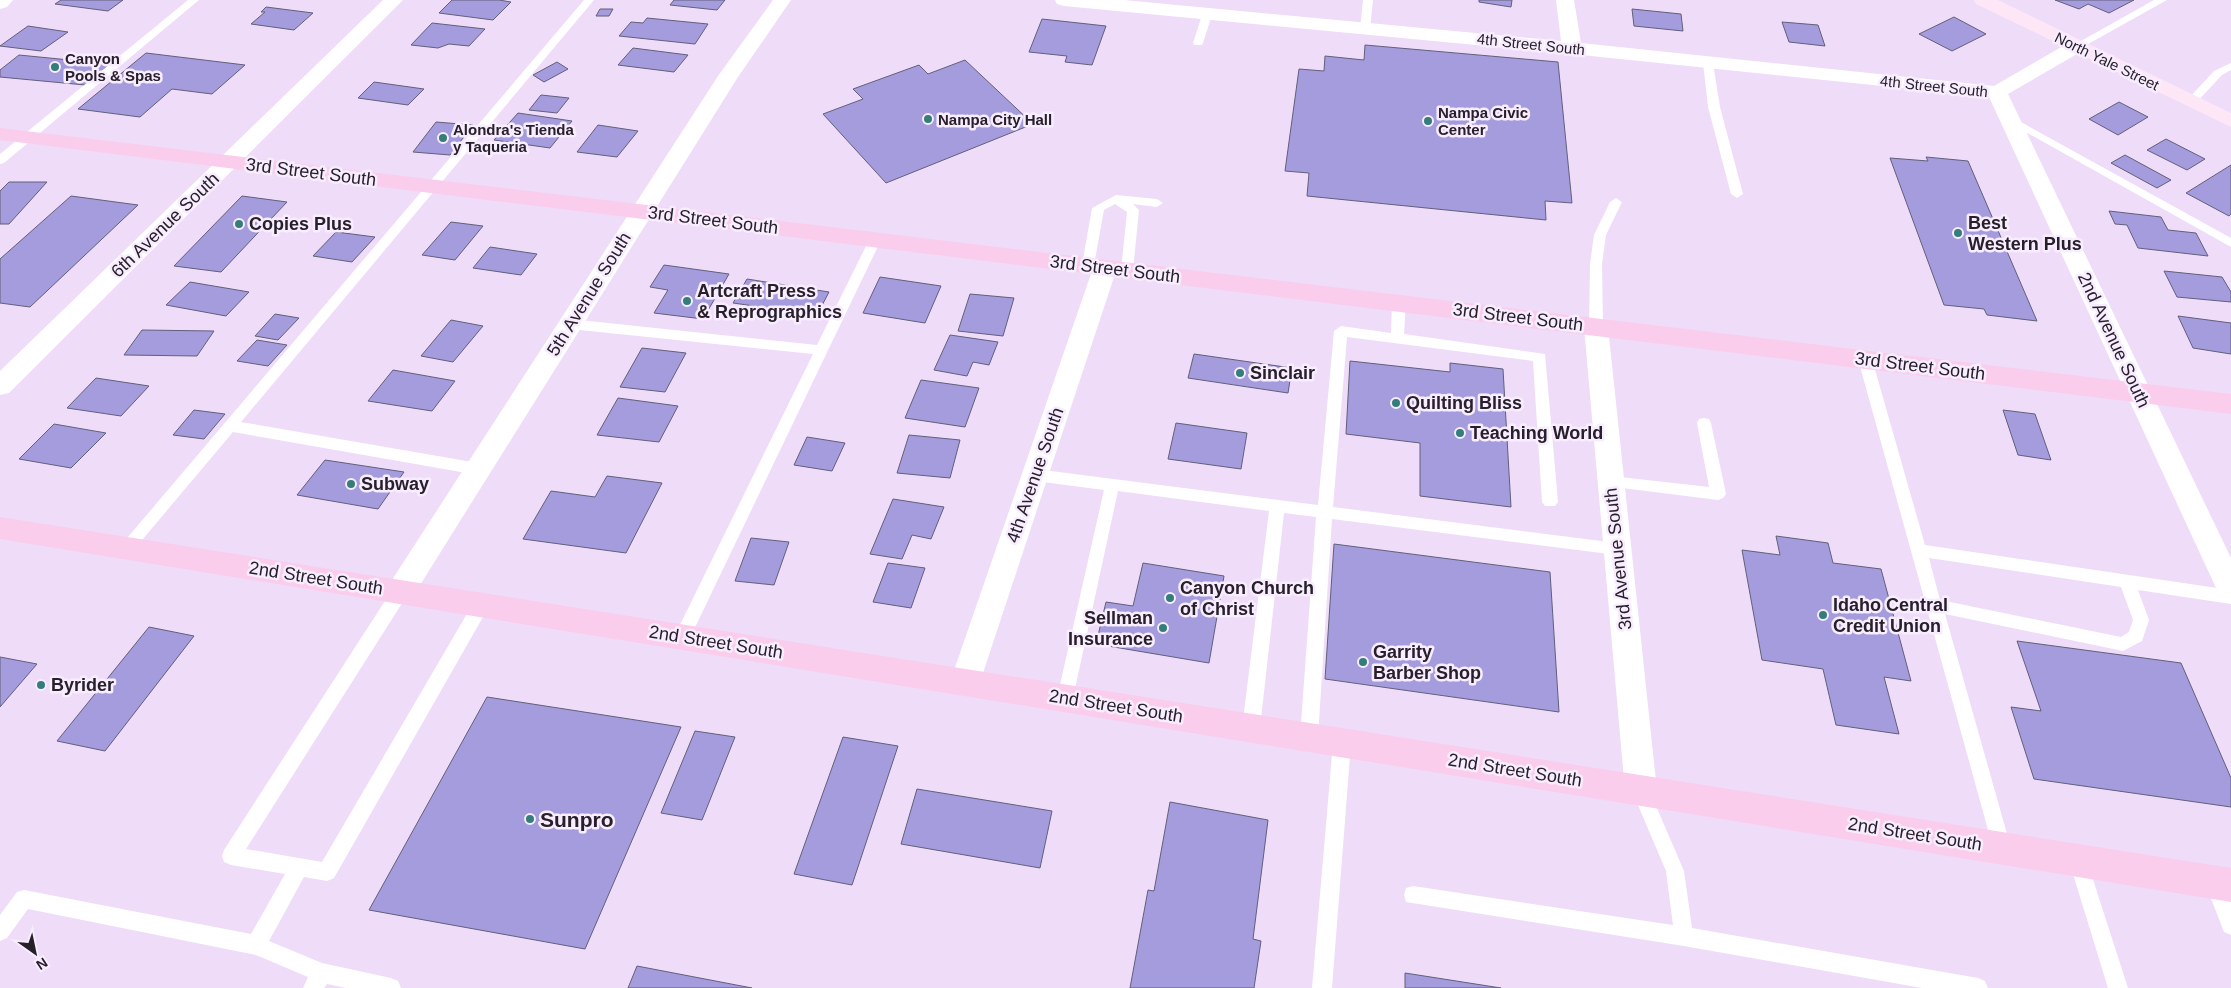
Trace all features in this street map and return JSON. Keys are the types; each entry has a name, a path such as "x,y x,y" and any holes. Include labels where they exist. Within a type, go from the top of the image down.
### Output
{"main road":[{"name":"North Yale Street","path":"1983,0 2231,121"},
{"name":"3rd Street South","path":"0,134 2231,404"},
{"name":"2nd Street South","path":"0,528 2222,884"}],"street":[{"path":"0,3 4,0"},
{"name":"6th Avenue South","path":"0,386 394,0"},
{"name":"5th Avenue South","path":"400,592 728,76 782,0"},
{"name":"4th Street South","path":"1064,0 1168,5 1207,15 1572,48 1997,92"},
{"path":"1565,0 1572,48"},
{"path":"1997,92 2077,46"},
{"name":"2nd Avenue South","path":"1997,92 2231,588"},
{"name":"4th Avenue South","path":"966,682 1107,268"},
{"name":"3rd Avenue South","path":"1596,327 1641,790"}],"lane":[{"path":"0,160 194,0"},
{"path":"127,548 589,0"},
{"path":"1365,29 1368,0"},
{"path":"2077,46 2162,0"},
{"path":"1198,43 1207,15"},
{"path":"1708,63 1714,107 1737,194"},
{"path":"2191,102 2218,73 2231,66"},
{"path":"2010,119 2231,243"},
{"path":"1107,268 1133,210 1116,199"},
{"path":"1107,268 1098,208 1116,199 1157,203"},
{"path":"1596,327 1596,264 1600,235 1616,202"},
{"path":"682,637 875,240"},
{"path":"1397,338 1399,303"},
{"path":"570,324 821,350"},
{"path":"1309,737 1325,512 1341,330 1540,357 1550,502"},
{"path":"1866,359 2002,848"},
{"path":"1610,482 1718,494 1704,423"},
{"path":"230,426 348,444 478,469"},
{"path":"1035,475 1617,549"},
{"path":"1065,698 1112,485"},
{"path":"1251,728 1276,506"},
{"path":"1919,550 2231,597"},
{"path":"1934,606 2123,644 2136,636 2142,620 2127,581"},
{"path":"400,592 231,856 327,872 481,605"},
{"path":"1322,988 1342,743"},
{"path":"1641,790 1675,870 1684,936"},
{"path":"2078,861 2118,988"},
{"path":"256,945 300,868"},
{"path":"2222,884 2231,925"},
{"path":"1413,895 1684,936 1978,988"},
{"path":"0,931 24,899 256,945 317,981 391,988"}],"building":[{"path":"61,0 123,0 108,11 55,4"},
{"path":"452,0 499,0 511,2 493,20 439,13"},
{"path":"674,0 725,0 717,10 670,5"},
{"path":"1479,0 1512,0 1511,7 1479,2"},
{"path":"2055,0 2134,0 2109,13 2088,4 2079,9"},
{"path":"266,7 313,13 294,30 251,24 265,12 261,12"},
{"path":"600,9 613,9 609,16 596,16"},
{"path":"1632,9 1681,14 1683,31 1634,26"},
{"path":"1954,17 1986,34 1952,51 1919,34"},
{"path":"647,18 708,24 695,44 619,36 631,22 643,23"},
{"path":"1042,19 1106,26 1092,65 1065,62 1067,56 1029,52"},
{"path":"1782,22 1818,25 1825,46 1789,42"},
{"path":"432,23 485,29 469,46 449,44 438,48 411,45"},
{"path":"28,26 68,32 41,51 0,46"},
{"name":"Nampa Civic Center","path":"1365,45 1558,62 1572,203 1545,201 1546,220 1307,196 1309,173 1285,171 1299,69 1324,71 1325,56 1364,60"},
{"path":"633,48 688,55 674,72 618,65"},
{"path":"146,53 245,65 212,94 172,89 140,117 78,109"},
{"name":"Canyon Pools & Spas","path":"19,55 110,64 85,85 0,77 0,70"},
{"name":"Nampa City Hall","path":"965,60 1033,124 886,183 823,114 863,99 853,89 919,65 928,74"},
{"path":"557,62 568,69 544,82 533,75"},
{"path":"374,82 424,89 408,105 358,98"},
{"path":"541,95 569,98 557,113 529,110"},
{"path":"2119,102 2148,117 2118,135 2089,119"},
{"path":"518,113 572,121 550,148 494,140"},
{"name":"Alondra's Tienda y Taqueria","path":"436,122 473,125 450,155 413,152"},
{"path":"598,125 638,131 617,157 577,152"},
{"path":"2166,139 2205,159 2187,170 2147,150"},
{"path":"2125,155 2171,180 2157,188 2111,163"},
{"name":"Best Western Plus","path":"1926,157 1968,161 2037,321 1987,315 1984,309 1944,305 1890,158 1928,161"},
{"path":"2231,165 2231,214 2229,216 2186,193"},
{"path":"9,182 47,182 9,224 0,224 0,191"},
{"path":"71,196 138,205 30,307 0,303 0,259"},
{"path":"242,196 287,202 221,272 174,266"},
{"path":"2109,211 2161,217 2168,230 2196,233 2208,256 2138,248 2127,225 2115,224"},
{"path":"451,222 483,226 455,260 422,255"},
{"path":"336,232 375,237 352,262 313,256"},
{"path":"490,247 537,254 521,275 473,268"},
{"name":"Artcraft Press & Reprographics","path":"664,265 729,274 703,319 654,313 668,290 650,287"},
{"path":"2164,271 2222,277 2231,292 2231,302 2177,297"},
{"path":"880,277 941,286 925,323 863,313"},
{"path":"747,279 829,292 817,315 733,303"},
{"path":"190,282 249,292 226,316 166,305"},
{"path":"970,294 1014,298 1003,336 958,331"},
{"path":"275,314 299,318 278,340 255,336"},
{"path":"2178,316 2231,323 2231,354 2193,348"},
{"path":"451,320 483,326 453,362 421,356"},
{"path":"142,330 214,331 197,356 124,355"},
{"path":"950,335 998,342 989,365 973,362 967,376 934,370"},
{"path":"257,340 287,345 268,366 237,361"},
{"path":"642,348 686,353 665,392 620,387"},
{"name":"Sinclair","path":"1194,354 1292,368 1288,393 1188,378"},
{"path":"1350,361 1450,372 1450,363 1503,369 1511,507 1420,496 1420,443 1346,434"},
{"path":"393,370 455,381 432,411 368,401"},
{"path":"96,378 149,386 121,416 67,408"},
{"path":"921,380 979,388 965,427 905,418"},
{"path":"618,398 678,406 659,442 597,435"},
{"path":"194,410 225,414 204,439 173,435"},
{"path":"2003,410 2035,414 2051,460 2018,455"},
{"path":"1176,423 1247,433 1241,469 1168,459"},
{"path":"54,424 106,433 71,468 19,459"},
{"path":"909,435 960,440 950,478 897,473"},
{"path":"807,437 845,443 832,471 794,465"},
{"name":"Subway","path":"325,460 404,472 378,509 297,495"},
{"path":"607,476 662,483 626,553 523,539 551,491 595,497"},
{"path":"893,499 944,507 931,539 912,535 902,559 870,554"},
{"name":"Idaho Central Credit Union","path":"1776,536 1828,543 1833,563 1881,569 1911,681 1884,677 1899,734 1836,725 1823,669 1762,660 1742,550 1780,555"},
{"path":"751,538 789,542 774,585 735,581"},
{"path":"1334,544 1550,572 1559,712 1325,679"},
{"path":"888,563 925,568 911,608 873,602"},
{"path":"1143,563 1224,576 1209,663 1096,644 1106,602 1133,606"},
{"path":"149,627 194,636 105,751 57,741"},
{"path":"2017,641 2181,663 2231,778 2231,807 2034,779 2011,707 2041,711"},
{"path":"0,657 37,664 0,707"},
{"name":"Sunpro","path":"487,697 681,727 585,949 369,910"},
{"path":"695,731 735,737 702,820 661,813"},
{"path":"843,737 898,746 852,885 794,874"},
{"path":"917,789 1052,811 1040,868 901,844"},
{"path":"1170,802 1268,820 1253,939 1261,941 1254,988 1130,988 1148,890 1154,891"},
{"path":"637,966 752,988 628,988"},
{"path":"1405,973 1501,988 1405,988"}],"place":[{"name":"Canyon Pools & Spas","path":"55,67"},
{"name":"Nampa City Hall","path":"928,119"},
{"name":"Nampa Civic Center","path":"1428,121"},
{"name":"Alondra's Tienda y Taqueria","path":"443,138"},
{"name":"Copies Plus","path":"239,224"},
{"name":"Best Western Plus","path":"1958,233"},
{"name":"Artcraft Press & Reprographics","path":"687,301"},
{"name":"Sinclair","path":"1240,373"},
{"name":"Quilting Bliss","path":"1396,403"},
{"name":"Teaching World","path":"1460,433"},
{"name":"Subway","path":"351,484"},
{"name":"Canyon Church of Christ","path":"1170,598"},
{"name":"Idaho Central Credit Union","path":"1823,615"},
{"name":"Sellman Insurance","path":"1163,628"},
{"name":"Garrity Barber Shop","path":"1363,662"},
{"name":"Byrider","path":"41,685"},
{"name":"Sunpro","path":"530,819"}]}
